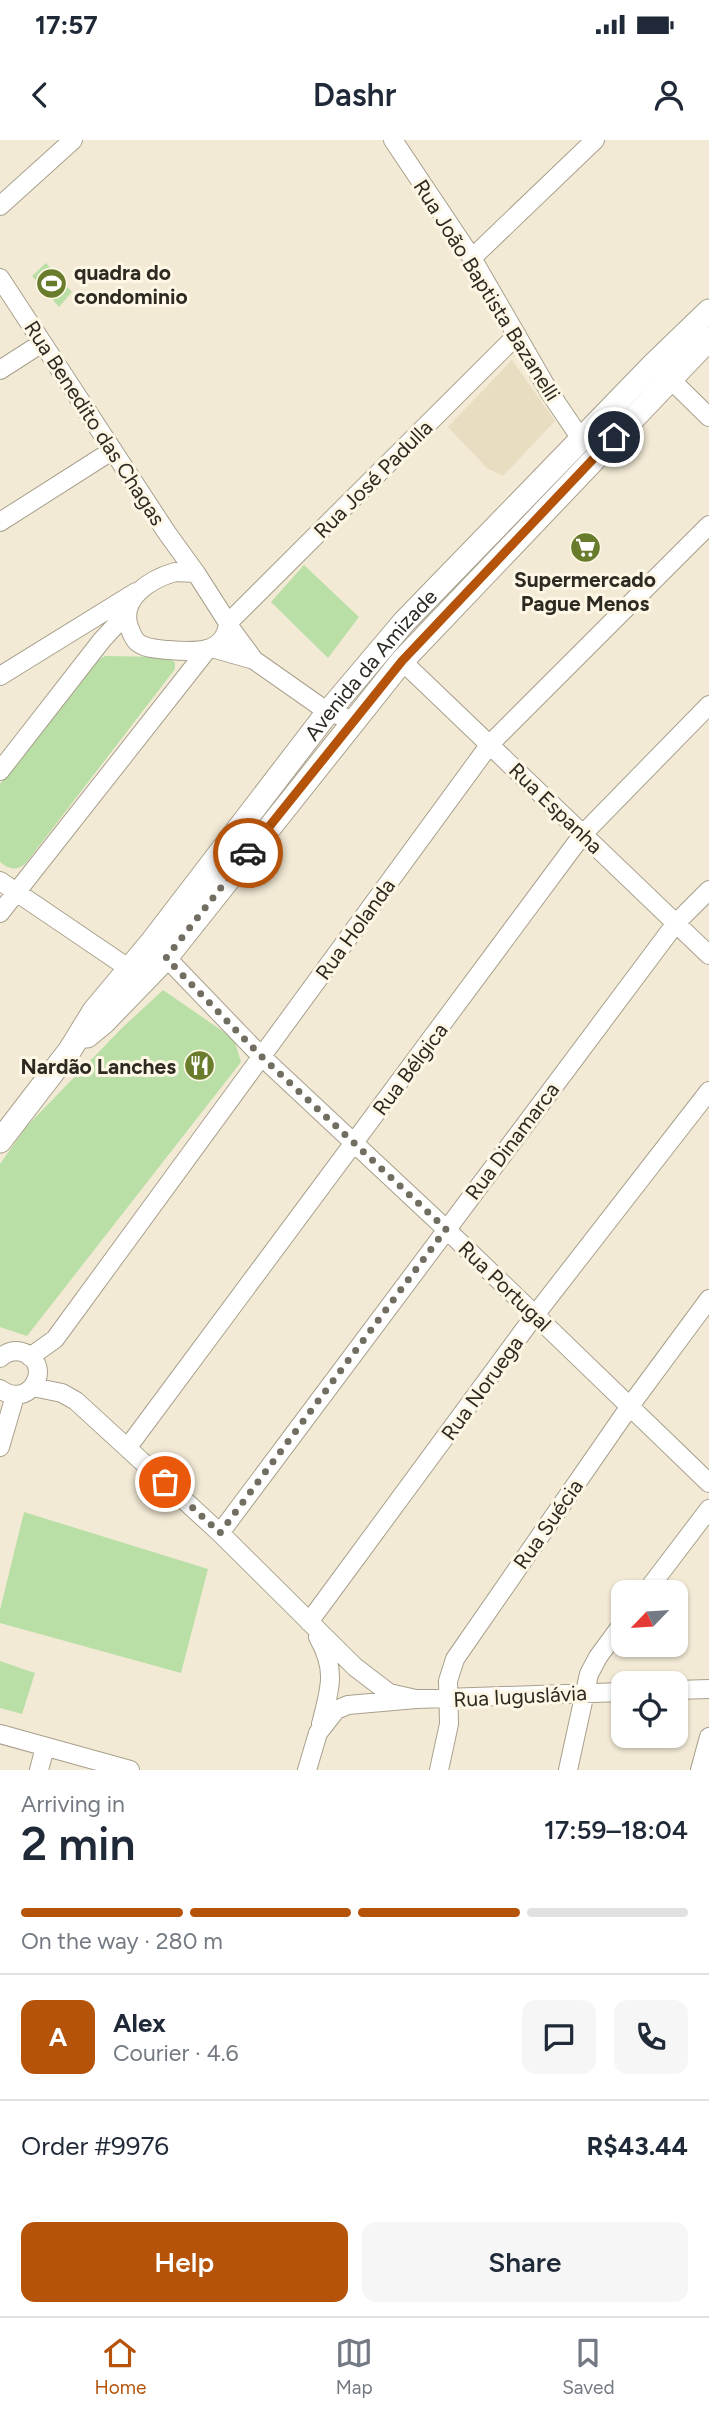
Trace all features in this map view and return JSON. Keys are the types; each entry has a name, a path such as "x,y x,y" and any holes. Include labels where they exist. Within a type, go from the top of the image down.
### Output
{"main road":[{"name":"Avenida da Amizade","path":"0,1141 70,1050 94,1010 138,974 402,661 662,372 709,311"},
{"name":"Avenida da Amizade","path":"159,950 239,826 328,712 404,622 581,439 662,372 709,339"},
{"path":"402,661 394,648 404,622"}],"street":[{"path":"0,206 73,140"},
{"name":"Rua João Baptista Bazanelli","path":"393,140 471,258 581,439"},
{"path":"471,258 595,140"},
{"name":"Rua Benedito das Chagas","path":"0,278 196,573"},
{"name":"Rua José Padulla","path":"229,624 517,335"},
{"path":"0,370 42,343"},
{"path":"662,372 709,417"},
{"path":"0,522 113,450"},
{"name":"Rua Holanda","path":"30,1357 55,1339 491,744 709,526"},
{"name":"Rua Benedito das Chagas","path":"162,576 169,552 167,533"},
{"path":"0,676 162,576 175,572 196,573 254,660 328,712 353,720"},
{"path":"0,771 102,640 126,614 139,590"},
{"path":"126,614 137,642"},
{"path":"0,913 210,649 221,641 229,624"},
{"path":"60,638 137,642 155,649 210,649 254,660"},
{"name":"Rua Espanha","path":"402,661 709,955"},
{"name":"Rua Bélgica","path":"128,1447 583,834 709,705"},
{"path":"0,881 138,974"},
{"name":"Rua Dinamarca","path":"220,1533 676,923 709,890"},
{"name":"Rua Portugal","path":"159,950 261,1056 446,1229 709,1482"},
{"name":"Rua Noruega","path":"309,1622 536,1315 709,1090"},
{"name":"Rua Suécia","path":"439,1770 449,1724 449,1681 455,1659 630,1406 709,1299"},
{"path":"0,1357 15,1351 30,1357 35,1362 38,1374 28,1392 8,1392 0,1447"},
{"path":"33,1387 62,1393 76,1401 220,1533 375,1685 389,1693 416,1699"},
{"path":"655,1580 709,1509"},
{"path":"307,1770 332,1681 331,1665 309,1622"},
{"path":"568,1770 589,1674 611,1639"},
{"path":"688,1690 709,1689"},
{"name":"Rua Iuguslávia","path":"416,1699 611,1692"},
{"path":"318,1733 336,1710 348,1705 416,1699"},
{"path":"0,1734 130,1770"},
{"path":"700,1770 709,1737"},
{"path":"38,1770 45,1747"}],"shaded area":[{"path":"512,360 555,421 503,476 487,468 448,427"}],"green space":[{"name":"quadra do condominio","path":"46,263 72,292 59,307 32,276"},
{"path":"304,565 359,617 328,658 271,602"},
{"path":"105,656 169,657 175,663 175,669 26,863 16,868 6,866 0,862 0,784 93,663"},
{"path":"163,990 234,1039 241,1062 27,1336 0,1327 0,1164 26,1127 122,1028"},
{"path":"24,1512 208,1569 181,1673 0,1623 0,1610"},
{"path":"0,1661 35,1673 22,1714 0,1708"}],"way so far":[{"path":"165,1482 220,1533 446,1229 261,1056 166,958 248,853"}],"place":[{"name":"quadra do condominio","path":"51,284"},
{"name":"Supermercado Pague Menos","path":"585,547"},
{"name":"Nardão Lanches","path":"199,1066"}],"route":[{"path":"248,853 402,661 614,437"}]}
